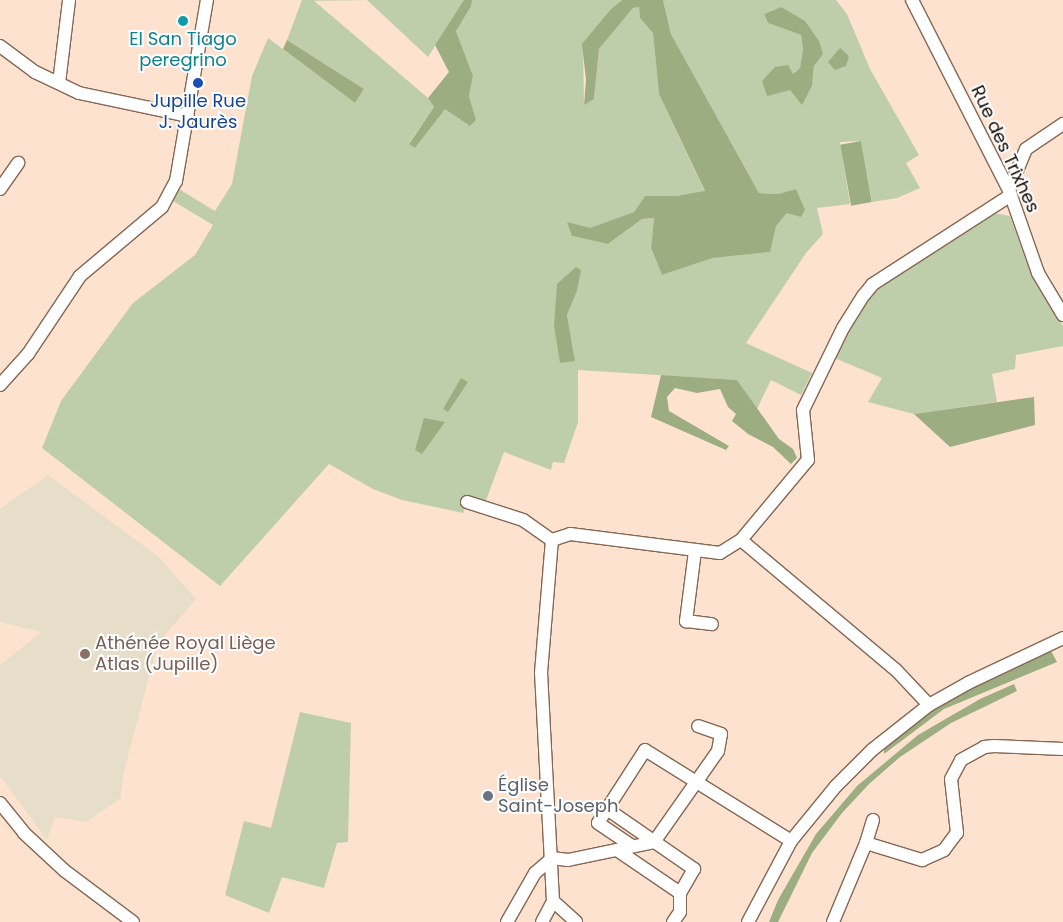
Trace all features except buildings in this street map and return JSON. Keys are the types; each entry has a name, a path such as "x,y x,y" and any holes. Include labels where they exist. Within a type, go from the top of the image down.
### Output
{"street":[{"path":"59,83 70,0"},
{"path":"0,385 28,354 80,276 162,207 176,181 207,0"},
{"name":"Rue des Trixhes","path":"912,0 1010,193 1038,273 1063,314"},
{"path":"0,46 35,72 79,93 188,116"},
{"path":"552,540 570,534 720,553 741,540 808,460 803,410 843,328 873,284 1010,193 1026,149 1063,124"},
{"path":"0,189 18,163"},
{"path":"467,502 523,520 552,540"},
{"path":"542,922 553,901 541,673 552,540"},
{"path":"741,540 896,670 929,705"},
{"path":"695,551 686,621 712,624"},
{"path":"748,922 791,841 853,768 929,705 968,683 1063,638"},
{"path":"507,922 535,873 552,858 568,860 654,842 718,751 721,734 698,726"},
{"path":"866,843 922,860 944,850 957,833 951,779 961,760 984,748 994,746 1063,749"},
{"path":"632,846 598,823 645,750 791,841"},
{"path":"0,803 24,832 65,870 133,922"},
{"path":"607,809 694,868 680,892 680,912 673,922"},
{"path":"833,922 866,843 873,820"},
{"path":"617,850 680,892"},
{"path":"553,901 576,922"}],"shaded area":[{"name":"Athénée Royal Liège Atlas (Jupille)","path":"48,475 159,557 196,599 158,643 123,775 121,798 86,822 55,817 47,840 0,776 0,665 41,632 0,622 0,509"}],"green space":[{"path":"302,0 313,0 428,98 434,107 409,143 415,148 445,108 470,126 476,120 469,96 473,76 456,31 472,0 622,0 611,9 583,44 584,104 594,99 599,49 633,8 639,7 640,18 653,33 659,94 705,192 676,196 645,196 634,212 572,236 608,244 642,219 654,218 651,248 662,275 713,258 769,252 775,226 787,213 796,189 778,194 759,193 671,34 663,0 836,0 847,14 870,69 919,155 906,163 920,188 897,198 872,202 861,141 840,142 850,204 817,208 823,234 806,253 746,343 812,373 801,395 771,380 757,409 737,380 578,370 578,422 564,463 553,462 551,470 504,452 485,503 469,497 463,513 402,500 373,489 329,464 220,586 42,448 61,401 133,303 195,255 213,225 173,201 179,189 215,211 232,184 252,76 268,38 355,103 364,89 287,40","holes":["781,7 823,54 814,66 812,86 802,104 790,90 793,74 800,68 803,49 801,35 768,23 764,14","580,270 577,291 567,315 575,361 557,284"]},
{"path":"367,0 464,0 428,57"},
{"path":"464,0 472,0 471,6 456,31 473,76 469,96 476,120 470,126 445,109 415,148 409,144 434,107 428,98 449,72 435,45"},
{"path":"622,0 663,0 671,34 759,193 778,194 796,189 805,210 801,217 787,213 776,226 770,252 713,258 662,275 651,248 654,218 642,219 608,244 572,236 567,222 590,228 634,212 645,196 676,196 705,191 659,94 653,33 640,18 639,7 633,8 599,49 594,99 584,105 586,80 582,44 611,9"},
{"path":"781,7 805,21 819,41 823,54 814,66 812,86 802,105 790,90 767,96 762,81 775,67 788,65 793,74 800,68 803,49 801,35 768,23 764,14"},
{"path":"287,40 364,89 355,103 283,49"},
{"path":"840,48 849,56 846,66 835,70 828,62"},
{"path":"861,141 872,202 851,206 840,145"},
{"path":"993,213 1010,216 1027,263 1063,326 1063,346 1016,355 1015,369 992,374 997,402 914,414 868,402 882,378 832,357 876,286"},
{"path":"576,267 581,270 577,291 567,315 575,361 560,363 554,326 557,284"},
{"path":"661,375 737,380 779,439 793,449 797,458 791,464 773,447 748,434 732,421 736,414 728,407 720,389 697,393 675,388 667,397 669,411 729,446 726,450 651,417"},
{"path":"461,378 468,382 448,412 443,409"},
{"path":"1034,397 1035,425 950,447 914,414"},
{"path":"424,418 445,422 422,454 415,450"},
{"path":"1051,651 1057,662 944,709 884,754 884,747 937,705 1008,668"},
{"path":"1014,684 1017,691 951,723 900,757 869,784 842,813 812,853 778,922 769,922 778,900 816,834 857,786 918,735 980,699"},
{"path":"300,712 351,723 348,842 337,843 324,888 282,877 269,913 225,895 244,821 271,828"}],"place":[{"name":"El San Tiago peregrino","path":"183,21"},
{"name":"Jupille Rue J. Jaurès","path":"198,83"},
{"name":"Athénée Royal Liège Atlas (Jupille)","path":"85,654"},
{"name":"Église Saint-Joseph","path":"488,796"}]}
